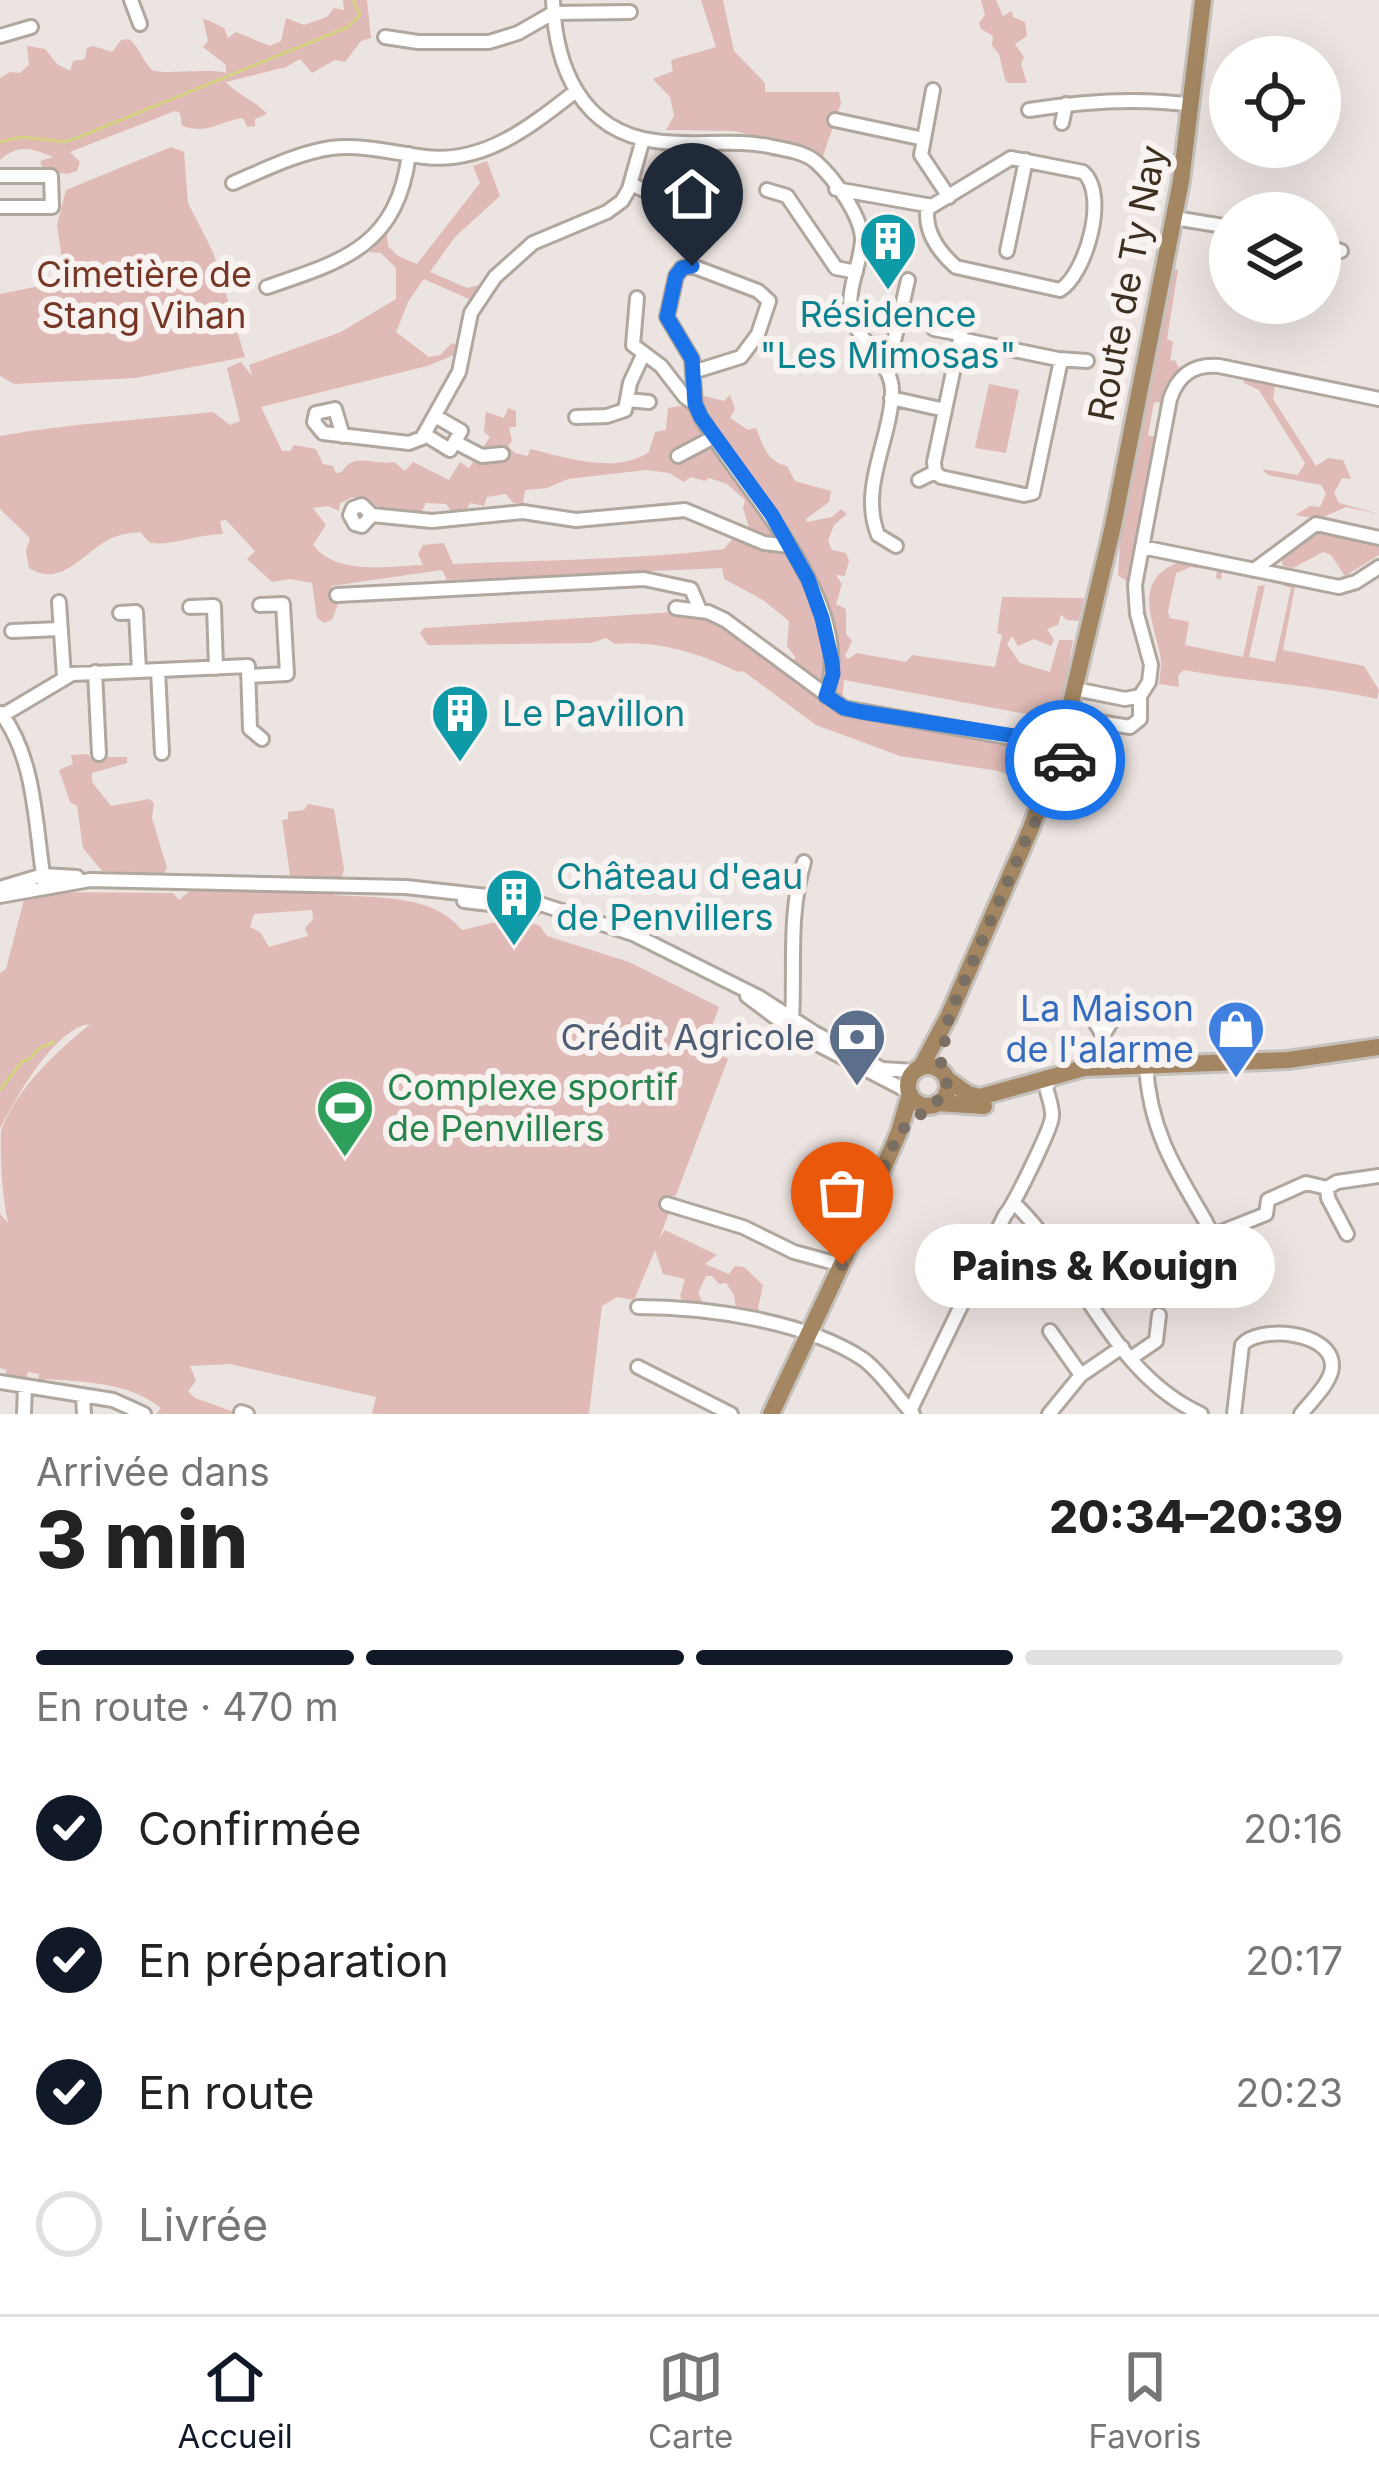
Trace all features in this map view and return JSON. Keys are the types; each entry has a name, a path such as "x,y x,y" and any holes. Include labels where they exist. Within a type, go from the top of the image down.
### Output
{"main road":[{"name":"Route de Ty Nay","path":"1186,0 1195,50"},
{"name":"Route de Ty Nay","path":"949,1016 1065,746 1080,690 1106,537 1174,218 1203,0"},
{"path":"772,1414 899,1132 908,1081 949,1016"},
{"path":"899,1132 946,1094 949,1016"},
{"path":"917,1069 944,1075 968,1094 980,1097 1105,1068 1288,1060 1379,1047"},
{"path":"909,1093 918,1103 981,1106 1049,1082"}],"street":[{"path":"131,0 140,24"},
{"path":"385,37 418,42 497,41 553,7 630,12"},
{"path":"553,7 557,51 576,91 598,115 643,139 755,143 816,162 860,227 851,315 887,372"},
{"path":"0,36 31,27"},
{"path":"933,90 921,155 949,197"},
{"path":"233,183 327,149 357,147 444,158 494,146 576,91"},
{"path":"1029,110 1147,99 1192,105"},
{"path":"1063,123 1066,104"},
{"path":"835,120 924,139"},
{"path":"343,436 409,443 424,434 459,372 471,313 503,267 544,236 612,209 631,184 643,139"},
{"path":"266,286 342,260 372,238 399,200 409,154"},
{"path":"836,189 928,206 1002,160 1026,160 1089,175 1095,203 1083,261 1060,290 956,268 927,227 928,206"},
{"path":"1007,251 1026,160"},
{"path":"0,176 51,176 52,207 0,207"},
{"path":"631,184 696,214"},
{"path":"767,190 787,196 836,268 856,272"},
{"path":"1174,218 1209,224"},
{"path":"693,372 741,357 758,334 769,301 752,288 692,266 682,268 676,276 667,317 690,355 695,404 772,515 808,579 833,674 826,696"},
{"path":"896,546 878,535 871,500 891,398 887,372 908,280"},
{"path":"637,298 632,339 695,404"},
{"path":"934,329 961,334 935,472"},
{"path":"960,339 1087,361"},
{"path":"576,417 625,410 630,383 643,355"},
{"path":"935,472 982,486 1033,493 1061,360"},
{"path":"1073,718 1135,727 1141,716 1140,696 1149,682 1151,665 1135,599 1170,399 1186,373 1206,365 1219,366 1379,399"},
{"path":"891,398 945,410"},
{"path":"627,400 649,402"},
{"path":"424,434 450,450 455,442 461,431 435,416"},
{"path":"678,456 714,437"},
{"path":"455,442 482,456 502,454"},
{"path":"919,480 935,472"},
{"path":"372,515 432,521 523,512 576,520 686,510 764,543 790,546"},
{"path":"1254,570 1316,524 1379,538"},
{"path":"1142,547 1339,586 1355,583 1379,567"},
{"path":"337,595 644,579 691,590 700,610"},
{"path":"59,602 64,677"},
{"path":"248,676 287,674 283,604 260,605"},
{"path":"190,607 214,607 216,668"},
{"path":"676,608 700,610 734,625 844,708 1065,746"},
{"path":"120,613 136,612 139,671"},
{"path":"12,631 60,629"},
{"path":"44,881 26,764 16,735 1,714 64,677 248,666 250,729 262,739"},
{"path":"158,670 162,753"},
{"path":"95,672 100,754"},
{"path":"1080,690 1125,699 1140,696"},
{"path":"791,1024 796,908 804,862"},
{"path":"2,893 44,881 90,880 188,888 374,888 521,900 623,929 742,991 844,1054 886,1071 917,1069"},
{"path":"765,1005 790,992"},
{"path":"1089,1012 1102,1037 1105,1068"},
{"path":"1102,1037 1114,1017"},
{"path":"844,1054 909,1093"},
{"path":"1147,1064 1150,1111 1176,1172 1209,1228 1266,1214 1268,1200 1306,1183 1327,1188 1337,1181 1379,1176"},
{"path":"638,1307 693,1310 811,1334 869,1364 912,1412 1005,1215 1016,1204 1020,1185 1052,1118 1049,1082"},
{"path":"1327,1188 1347,1234"},
{"path":"667,1204 743,1227 789,1251 842,1265"},
{"path":"1016,1204 1159,1390 1201,1414"},
{"path":"1063,1264 1078,1254 1189,1234"},
{"path":"1049,1414 1082,1375 1156,1341 1160,1315"},
{"path":"1050,1331 1082,1375"},
{"path":"1234,1414 1242,1345 1250,1337 1268,1334 1312,1341 1328,1351 1330,1375 1301,1414"},
{"path":"638,1367 730,1414"},
{"path":"0,1382 119,1401 144,1414"},
{"path":"24,1414 25,1386"},
{"path":"83,1395 84,1414"}],"green space":[{"path":"343,0 367,0 371,38 361,41 345,62 335,60 312,73 300,59 226,82 267,114 255,119 255,126 247,127 243,118 192,128 182,126 180,113 175,111 70,152 80,162 77,171 67,174 43,170 40,161 53,157 31,150 19,150 0,160 0,78 20,73 29,65 27,46 45,49 70,71 73,61 85,59 87,48 112,52 121,40 129,39 152,70 226,73 226,65 203,47 208,41 203,18 224,28 228,38 236,32 270,46 281,41 286,18 304,25 327,17 334,8 344,10"},
{"path":"701,0 723,0 734,51 765,83 765,92 839,92 841,103 823,156 734,131 666,130 674,116 670,97 653,79 673,71 671,60 716,47"},
{"path":"981,0 996,0 1003,16 1012,11 1013,17 1025,22 1027,36 1015,44 1024,57 1021,64 1027,83 1005,79 992,46 993,36 979,23 985,15"},
{"name":"Cimetière de Stang Vihan","path":"171,147 184,152 188,203 213,252 245,357 135,378 14,384 0,376 0,294 65,281 57,224 66,190"},
{"path":"487,161 500,196 455,237 430,272 467,288 480,285 471,300 424,279 396,332 429,357 440,355 452,343 459,353 427,366 261,407 282,451 294,445 316,449 323,464 333,466 336,473 358,461 394,462 405,471 413,462 449,480 460,462 469,468 490,437 484,432 486,412 504,418 508,408 516,411 508,446 515,453 528,456 530,449 590,462 621,462 649,452 655,432 666,430 668,408 690,404 725,445 703,400 704,396 724,401 730,395 735,409 730,418 748,430 756,428 766,451 787,466 795,481 831,491 829,502 807,522 832,517 841,509 847,514 834,525 828,541 832,550 846,553 849,561 845,576 836,575 842,584 836,604 846,609 846,634 852,641 848,659 857,653 906,662 912,655 995,667 1002,635 997,633 1002,597 1084,598 1079,621 1061,615 1058,625 1047,629 1054,640 1051,646 1034,639 1018,646 1012,636 1007,644 1020,663 1050,672 1059,640 1073,640 1061,709 1048,718 844,680 842,702 1034,745 1033,784 999,771 900,756 816,725 743,671 679,650 615,644 606,638 591,643 428,645 420,633 424,628 691,611 704,613 790,665 794,663 787,646 789,621 724,579 722,568 447,580 442,570 331,586 340,598 332,620 324,623 317,618 312,583 272,582 247,559 255,551 226,520 220,521 223,534 150,543 140,532 125,534 62,571 41,573 29,568 30,538 0,509 0,436 213,412 230,425 240,421 227,368 241,362 252,376 249,365 341,332 396,299 396,268 381,253 369,252 387,234 388,246 398,256 417,264 480,183 473,166","holes":["646,470 669,473 684,482 691,477 727,484 745,500 752,537 737,534 724,549 690,553 453,564 444,543 423,545 418,554 423,565 379,567 335,561 313,545 326,525 313,508 328,506 339,511 340,503 353,497 398,514 421,513 426,503 446,504 452,512 467,509 470,503 484,506 487,497 506,494 513,503 523,503 525,490 568,479"]},
{"path":"1172,267 1178,270 1167,339 1173,342 1170,361 1175,360 1179,368 1165,387 1162,403 1154,402 1148,435 1155,437 1129,583 1118,575 1121,529"},
{"path":"1244,379 1275,386 1273,399 1316,466 1328,458 1343,460 1351,479 1342,478 1334,493 1339,503 1379,514 1346,507 1319,519 1295,515 1310,506 1320,507 1326,494 1321,485 1268,475 1262,469 1298,475 1305,463 1259,390"},
{"path":"989,384 1019,390 1006,453 975,448"},
{"path":"1321,532 1379,547 1379,555 1345,576 1331,555 1323,552 1293,568 1283,566 1281,556"},
{"path":"1183,561 1222,572 1221,580 1216,578 1217,571 1191,567 1176,573 1168,612 1170,618 1189,622 1185,645 1243,657 1258,586 1265,585 1249,657 1275,662 1291,588 1284,581 1295,586 1283,650 1364,666 1379,690 1377,699 1184,670 1178,675 1179,687 1159,684 1161,658 1150,613 1151,588 1167,568"},
{"path":"71,755 127,757 127,763 92,773 92,782 111,806 149,799 154,803 152,818 167,868 162,875 102,871 83,848 77,806 70,802 59,770 73,764"},
{"name":"Complexe sportif de Penvillers","path":"308,804 334,809 342,877 330,882 307,876 302,880 329,888 333,895 420,904 450,918 462,930 504,920 539,925 547,936 629,962 719,1007 705,1046 728,1059 676,1195 668,1199 665,1210 669,1213 659,1239 665,1230 717,1255 705,1264 729,1274 735,1266 744,1267 763,1285 761,1316 736,1310 726,1283 719,1284 712,1276 706,1276 698,1293 704,1305 684,1304 680,1296 685,1279 663,1274 655,1250 634,1300 617,1297 602,1306 589,1414 375,1414 376,1397 230,1364 190,1366 196,1381 188,1391 240,1414 156,1414 161,1408 121,1388 45,1379 44,1385 38,1384 39,1374 28,1372 26,1380 6,1376 0,1368 0,1214 8,1223 1,1131 27,1085 90,1024 77,1028 50,1051 26,1083 0,1129 0,973 6,969 24,900 39,892 173,893 179,900 193,888 286,888 290,875 282,820 288,819 288,812 304,810","holes":["312,910 313,919 305,928 308,936 269,947 260,932 250,927 254,914"]}],"waterway":[{"path":"0,142 22,137 65,142 79,137 348,27 360,15 353,0"},
{"path":"0,1090 23,1060 54,1042"}],"way so far":[{"path":"842,1265 899,1132 946,1094 941,1063 949,1016 1065,760"}],"place":[{"name":"Résidence \"Les Mimosas\"","path":"888,292"},
{"name":"Le Pavillon","path":"460,764"},
{"name":"Château d'eau de Penvillers","path":"514,948"},
{"name":"La Maison de l'alarme","path":"1236,1080"},
{"name":"Crédit Agricole","path":"857,1088"},
{"name":"Complexe sportif de Penvillers","path":"345,1159"},
{"name":"Pains & Kouign","path":"842,1265"}],"route":[{"path":"692,266 682,268 676,276 667,317 692,359 695,404 701,417 772,515 813,590 832,662 826,696 844,708 862,712 1053,742 1070,748 1065,760"}]}
